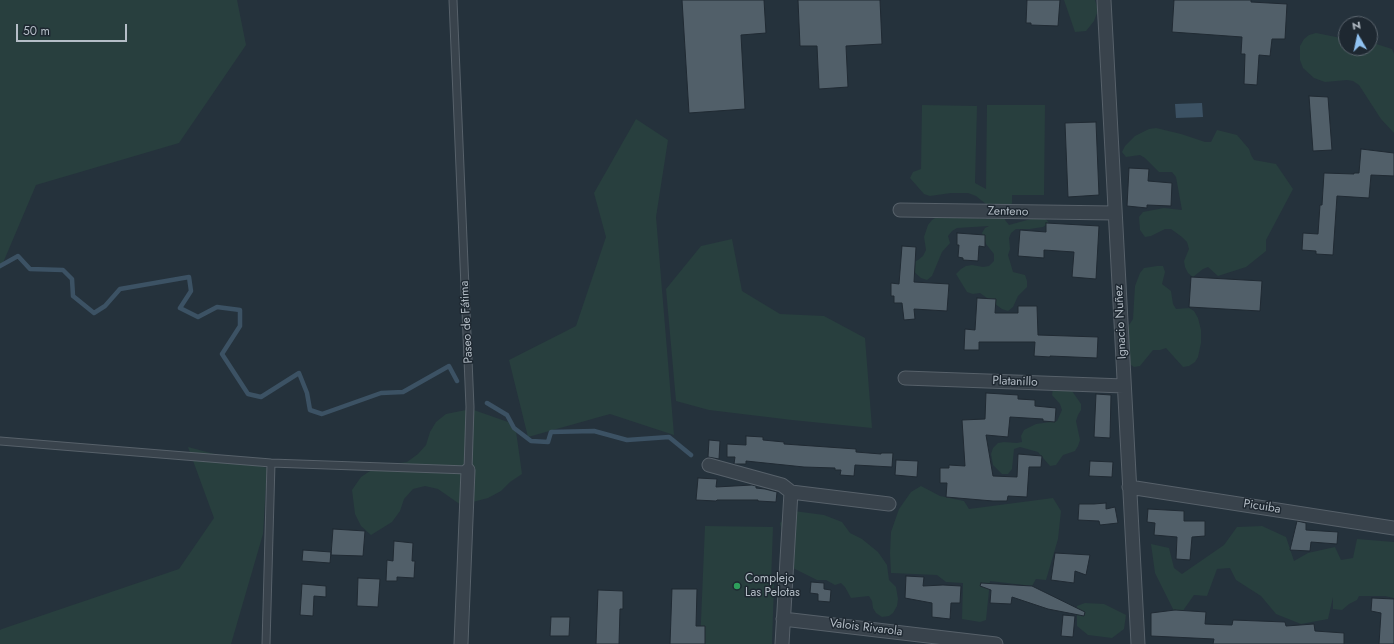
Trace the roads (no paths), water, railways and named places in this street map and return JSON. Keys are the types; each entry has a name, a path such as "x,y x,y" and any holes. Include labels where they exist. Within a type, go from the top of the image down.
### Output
{"street":[{"name":"Ignacio Nuñez","path":"1104,0 1138,644"},
{"name":"Zenteno","path":"900,210 1115,214"},
{"name":"Platanillo","path":"905,378 1124,386"},
{"path":"709,465 782,485 791,492 889,504"},
{"name":"Paseo de Fátima","path":"461,644 468,470"},
{"name":"Picuiba","path":"1129,487 1394,528"},
{"path":"782,644 791,492"},
{"name":"Valois Rivarola","path":"783,618 996,644"}],"lane":[{"name":"Paseo de Fátima","path":"453,0 470,407 468,470"},
{"path":"0,441 271,463 468,470"},
{"path":"266,644 271,463"}],"water":[{"path":"1202,103 1203,117 1176,118 1175,104"}],"waterway":[{"path":"0,266 18,256 30,269 63,270 72,279 73,296 94,313 105,306 120,289 189,277 191,291 180,308 198,317 217,307 240,310 240,326 222,354 248,394 261,397 299,373 307,393 310,410 322,414 381,393 403,392 449,366 457,381"},
{"path":"487,403 507,415 514,428 531,441 548,442 551,432 594,431 627,440 669,437 691,455"}],"place":[{"name":"Complejo Las Pelotas","path":"737,586"}]}
